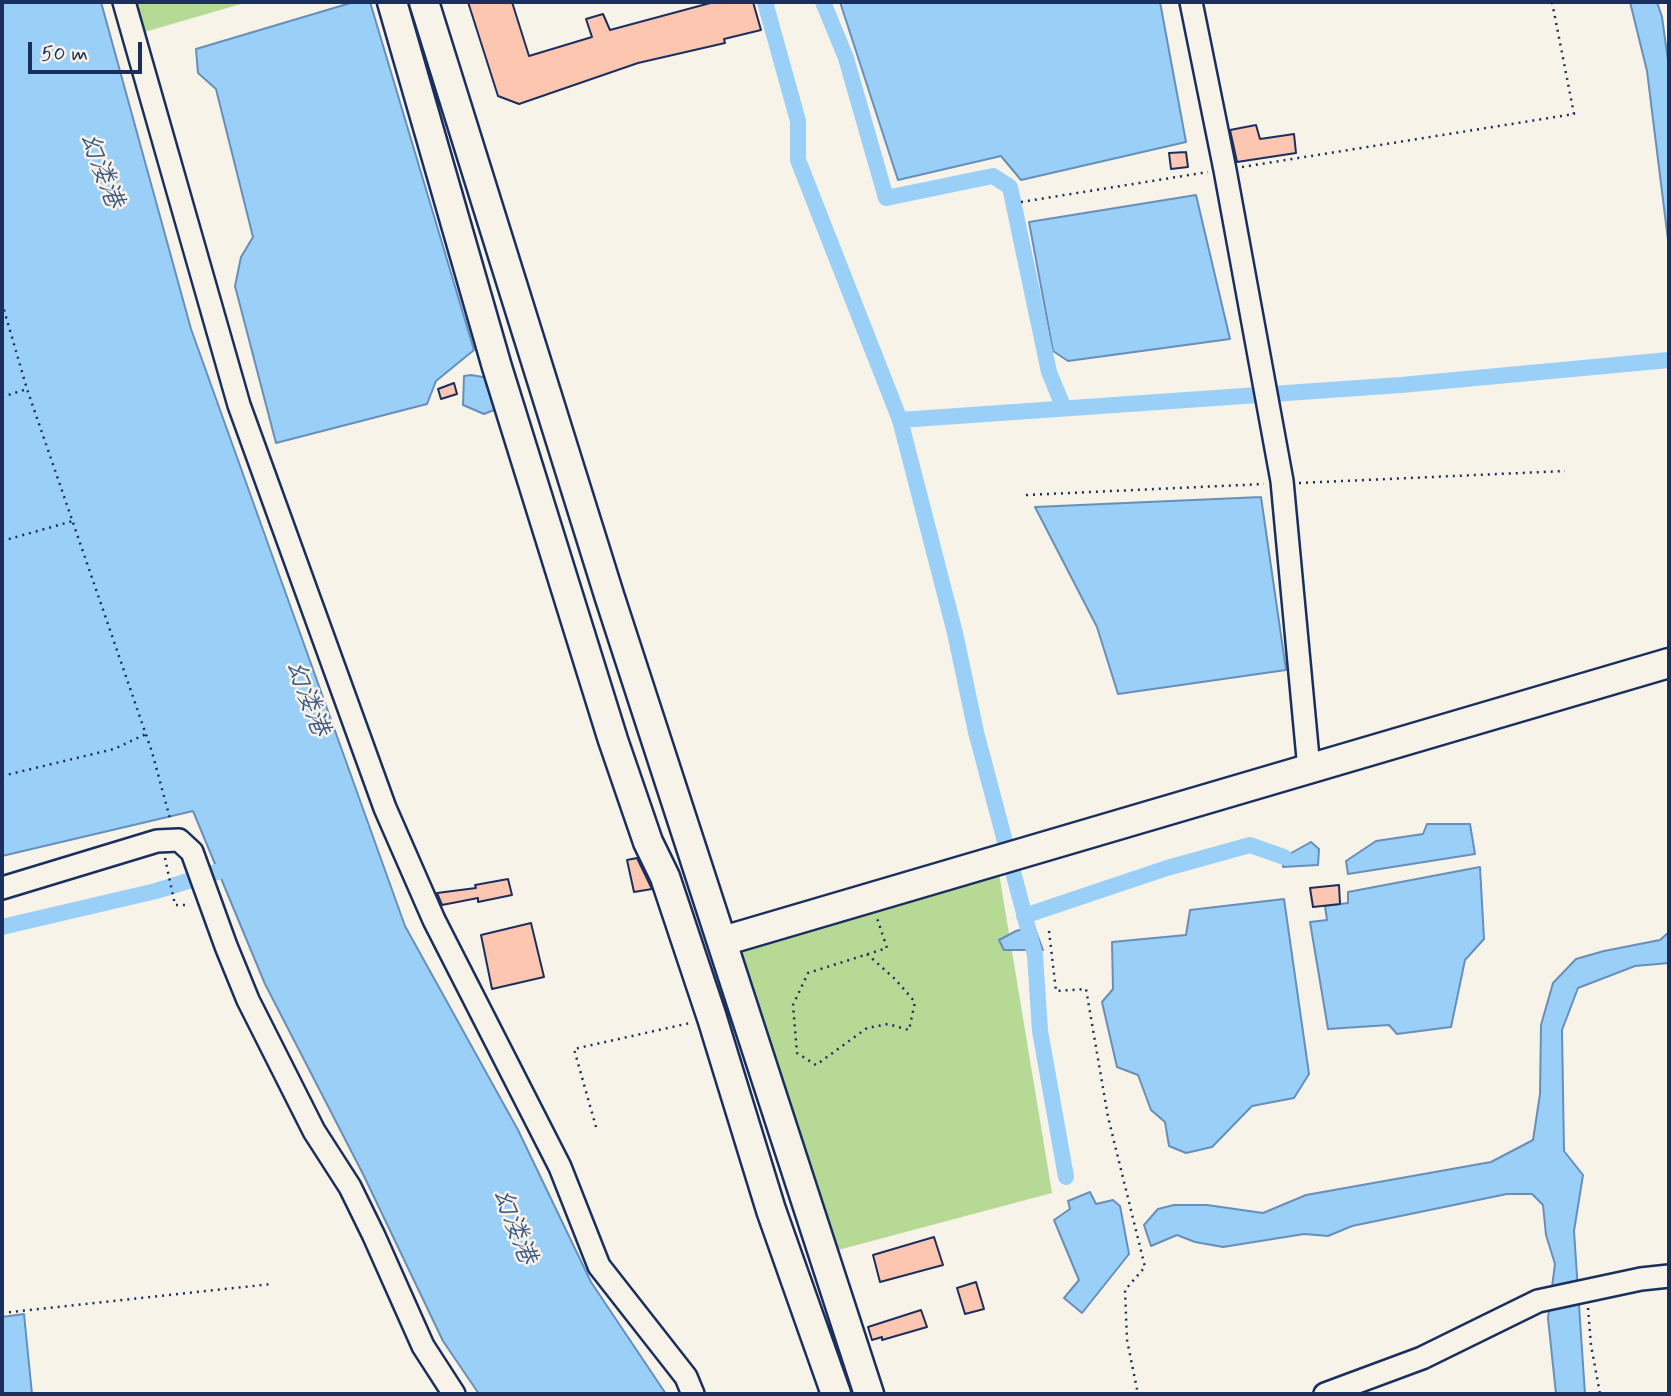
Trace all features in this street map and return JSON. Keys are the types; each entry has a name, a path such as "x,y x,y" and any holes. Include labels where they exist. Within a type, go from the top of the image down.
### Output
{"main road":[{"path":"392,2 497,367 613,740 648,842 665,877 712,1017 771,1210 836,1394"},
{"path":"424,2 610,598 869,1394"},
{"path":"723,941 1669,663"},
{"path":"665,877 698,867"}],"street":[{"path":"124,2 239,405 384,808 434,920 560,1167 599,1266 686,1377 694,1394"},
{"path":"1191,2 1282,481 1309,769"},
{"path":"2,888 169,841 179,840 192,852 248,1000 314,1131 350,1187 424,1346 454,1394"},
{"path":"1325,1394 1423,1358 1538,1301 1669,1276"}],"path":[{"path":"1021,202 1574,114 1552,2"},
{"path":"2,303 27,389 146,734 169,841 175,905 211,905"},
{"path":"2,397 27,389"},
{"path":"2,541 73,521"},
{"path":"2,776 114,749 146,734"},
{"path":"867,954 895,979 915,1002 909,1030 888,1024 867,1028 816,1065 797,1053 793,1005 808,973 867,954 887,948 870,898"},
{"path":"1049,931 1056,991 1086,989 1108,1117 1145,1267 1125,1290 1127,1340 1138,1394"},
{"path":"596,1127 574,1049 712,1017"},
{"path":"2,1313 272,1284"},
{"path":"1587,1290 1591,1345 1600,1394"}],"green space":[{"path":"124,2 248,2 134,35"},
{"path":"997,861 1052,1193 823,1254 723,941"}],"water":[{"name":"幻溇港","path":"2,2 101,2 191,329 405,926 518,1130 591,1282 666,1394 479,1394 443,1341 363,1174 265,984 193,811 2,856"},
{"path":"354,2 370,2 474,350 436,381 427,404 276,443 235,286 241,257 253,237 216,89 198,73 196,49"},
{"path":"840,2 1160,2 1186,142 1021,180 1001,156 898,180"},
{"path":"1630,2 1657,2 1662,17 1669,68 1669,248 1647,71"},
{"path":"1196,195 1230,339 1068,361 1053,351 1029,222"},
{"path":"464,376 489,378 499,408 484,414 463,405"},
{"path":"1261,497 1286,670 1118,694 1097,627 1035,507"},
{"path":"1427,824 1470,824 1475,854 1348,874 1346,861 1376,841 1423,834"},
{"path":"1311,842 1319,849 1318,865 1283,867 1284,857"},
{"path":"1480,867 1484,939 1465,960 1451,1027 1397,1034 1389,1025 1328,1029 1310,922 1327,920 1325,906 1348,903 1348,892"},
{"path":"1284,899 1309,1074 1294,1098 1252,1106 1212,1147 1186,1153 1169,1146 1165,1122 1151,1110 1138,1075 1117,1067 1102,1002 1113,989 1112,942 1186,935 1190,910"},
{"path":"1034,926 1043,950 1004,950 999,940"},
{"path":"1669,932 1669,963 1635,966 1578,988 1562,1030 1564,1151 1583,1175 1574,1231 1585,1394 1556,1394 1548,1318 1555,1264 1546,1235 1543,1205 1532,1194 1507,1194 1352,1226 1328,1236 1304,1234 1223,1247 1195,1242 1177,1235 1151,1246 1144,1225 1158,1209 1174,1205 1207,1205 1263,1213 1306,1195 1491,1162 1533,1140 1540,1094 1541,1025 1553,983 1576,959 1660,940"},
{"path":"1090,1192 1096,1204 1113,1200 1120,1206 1129,1254 1082,1313 1064,1298 1079,1280 1054,1220 1070,1209 1068,1201"},
{"path":"24,1314 32,1394 2,1394 2,1317"}],"building":[{"path":"468,2 512,2 529,56 592,37 586,19 603,14 610,30 714,2 753,2 761,30 724,39 725,43 638,63 519,104 498,96"},
{"path":"1256,125 1260,139 1294,134 1296,153 1237,162 1230,130"},
{"path":"1186,152 1188,167 1171,169 1169,153"},
{"path":"454,383 457,394 441,399 438,389"},
{"path":"637,858 652,889 634,892 627,860"},
{"path":"508,879 512,895 478,902 478,898 442,905 437,893 476,888 475,885"},
{"path":"1339,885 1340,904 1313,907 1310,888"},
{"path":"531,923 544,977 492,989 481,935"},
{"path":"934,1237 943,1265 880,1282 873,1255"},
{"path":"976,1282 984,1309 965,1314 957,1288"},
{"path":"921,1310 927,1327 882,1340 882,1337 872,1340 868,1327"}],"waterway":[{"path":"765,2 798,121 798,160 900,420 955,633 976,732 1035,955 1040,1031 1066,1177"},
{"path":"823,2 846,58 886,198 993,176 1010,187 1049,372 1063,406"},
{"path":"900,420 1401,385 1669,360"},
{"path":"1024,916 1167,868 1250,845 1284,857"},
{"path":"2,927 156,891 236,866"}]}
